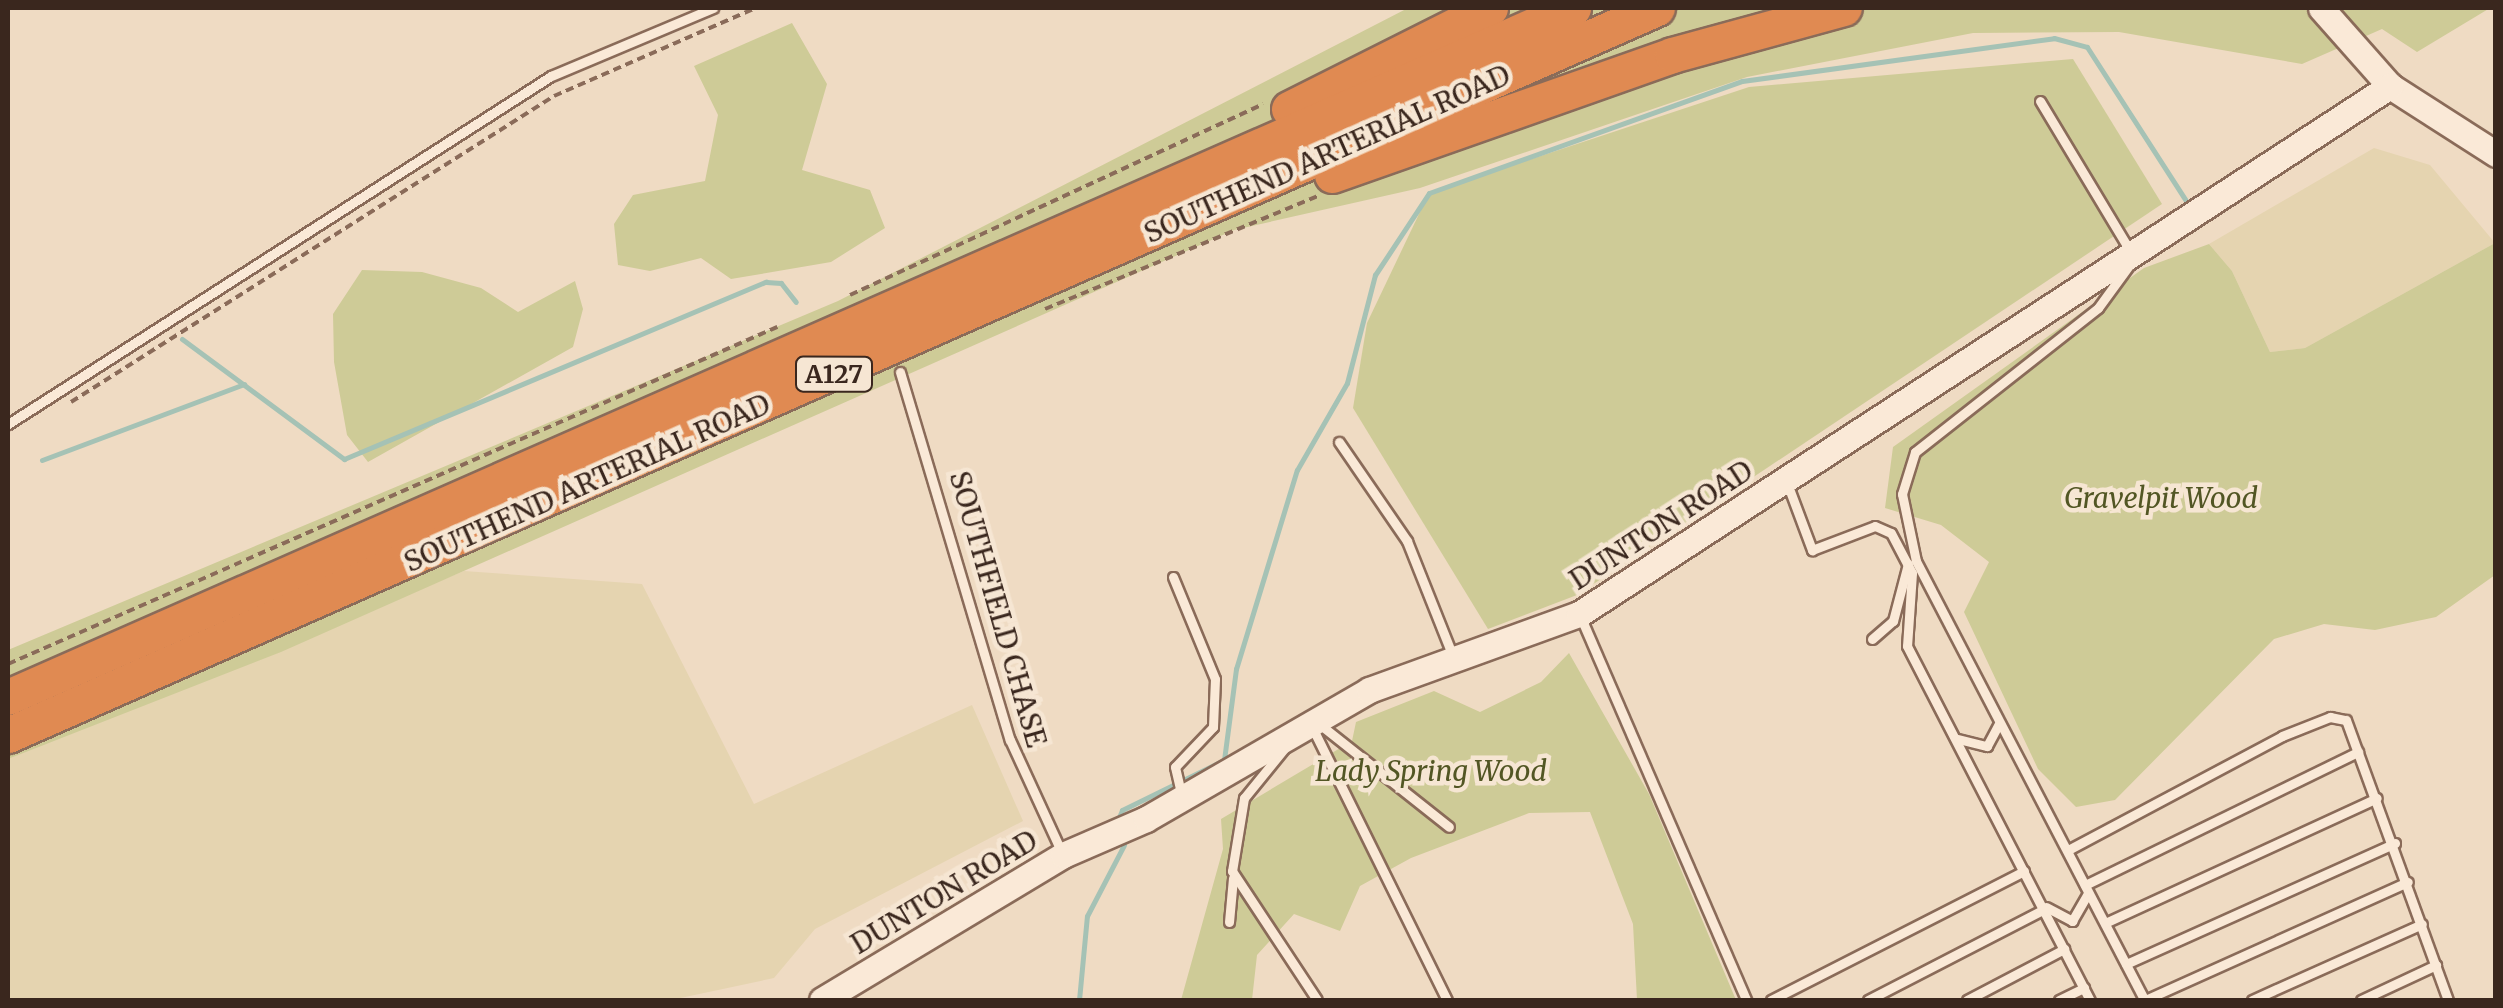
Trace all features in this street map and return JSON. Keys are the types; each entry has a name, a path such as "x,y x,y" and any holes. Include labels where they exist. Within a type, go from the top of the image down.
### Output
{"highway":[{"path":"978,272 1490,8"},
{"name":"SOUTHEND ARTERIAL ROAD","path":"8,697 1572,8"},
{"name":"SOUTHEND ARTERIAL ROAD","path":"8,735 895,360 1657,8"},
{"path":"895,360 1540,98 1844,8"}],"street":[{"path":"2330,14 2390,86 2496,154"},
{"name":"DUNTON ROAD","path":"822,1000 1063,855 1182,796 1305,726 1453,657 1579,614 2134,257 2390,86"}],"lane":[{"path":"8,424 550,76 713,8"},
{"path":"2040,101 2134,257 2098,308 1930,438 1903,476 1912,552 2145,1000 2408,882"},
{"name":"SOUTHFIELD CHASE","path":"895,360 1010,740 1063,855"},
{"path":"1338,442 1407,541 1453,657"},
{"path":"1786,480 1808,548 1824,551 1883,526 1908,563 1907,646 2090,1000"},
{"path":"1872,639 1893,622 1908,563"},
{"path":"1173,577 1215,679 1214,727 1175,767 1182,796"},
{"path":"1579,614 1746,1000"},
{"path":"2068,850 2330,717 2346,720 2448,1000"},
{"path":"1953,733 1968,747 1987,746 1999,720"},
{"path":"1305,726 1449,827"},
{"path":"1229,922 1244,798 1295,746 1305,726"},
{"path":"1305,726 1447,1000"},
{"path":"2041,904 2072,921 2087,888 2358,752"},
{"path":"2105,923 2377,798"},
{"path":"2126,964 2394,843"},
{"path":"1771,1000 2024,871"},
{"path":"1234,876 1283,937 1317,1000"},
{"path":"1868,1000 2041,904"},
{"path":"2252,1000 2422,924"},
{"path":"1966,1000 2064,949"},
{"path":"2361,1000 2436,965"},
{"path":"2060,1000 2084,988"}],"path":[{"path":"55,412 554,96 755,8"},
{"path":"838,301 1271,100"},
{"path":"8,664 784,324"}],"shaded area":[{"path":"2374,148 2430,165 2495,243 2305,348 2270,352 2232,271 2209,244"},
{"path":"464,571 642,584 754,804 972,705 1023,821 815,929 774,978 671,1000 8,1000 8,759"}],"green space":[{"path":"1408,8 2490,8 2417,52 2382,29 2302,64 2119,32 1973,33 1747,77 1420,188 1234,230 281,652 8,759 8,650 838,301"},
{"path":"792,23 827,84 802,170 870,190 885,228 831,262 731,279 701,258 650,271 618,265 614,224 633,195 705,181 718,115 694,66"},
{"path":"2073,59 2162,204 1577,595 1488,629 1353,408 1367,323 1429,193 1749,87"},
{"name":"Gravelpit Wood","path":"2495,243 2495,575 2436,617 2375,630 2324,624 2274,639 2115,800 2076,807 2038,769 1964,612 1989,562 1941,525 1885,508 1893,447 2144,268 2209,244 2232,271 2270,352 2305,348"},
{"path":"362,270 422,272 481,288 518,312 575,281 583,309 573,347 368,462 347,435 334,362 333,314"},
{"name":"Lady Spring Wood","path":"1569,653 1649,794 1736,1000 1637,1000 1633,924 1590,812 1529,813 1411,858 1360,886 1340,931 1294,914 1257,955 1252,1000 1181,1000 1223,849 1221,819 1352,741 1356,722 1434,691 1480,712 1541,682"}],"waterway":[{"path":"1117,822 1122,810 1224,760 1236,669 1297,470 1347,383 1375,275 1429,193 1742,81 2054,38 2087,47 2189,205"},
{"path":"182,339 344,459 766,282 781,283 796,302"},
{"path":"42,460 244,384"},
{"path":"1079,1000 1087,916 1124,845"}]}
